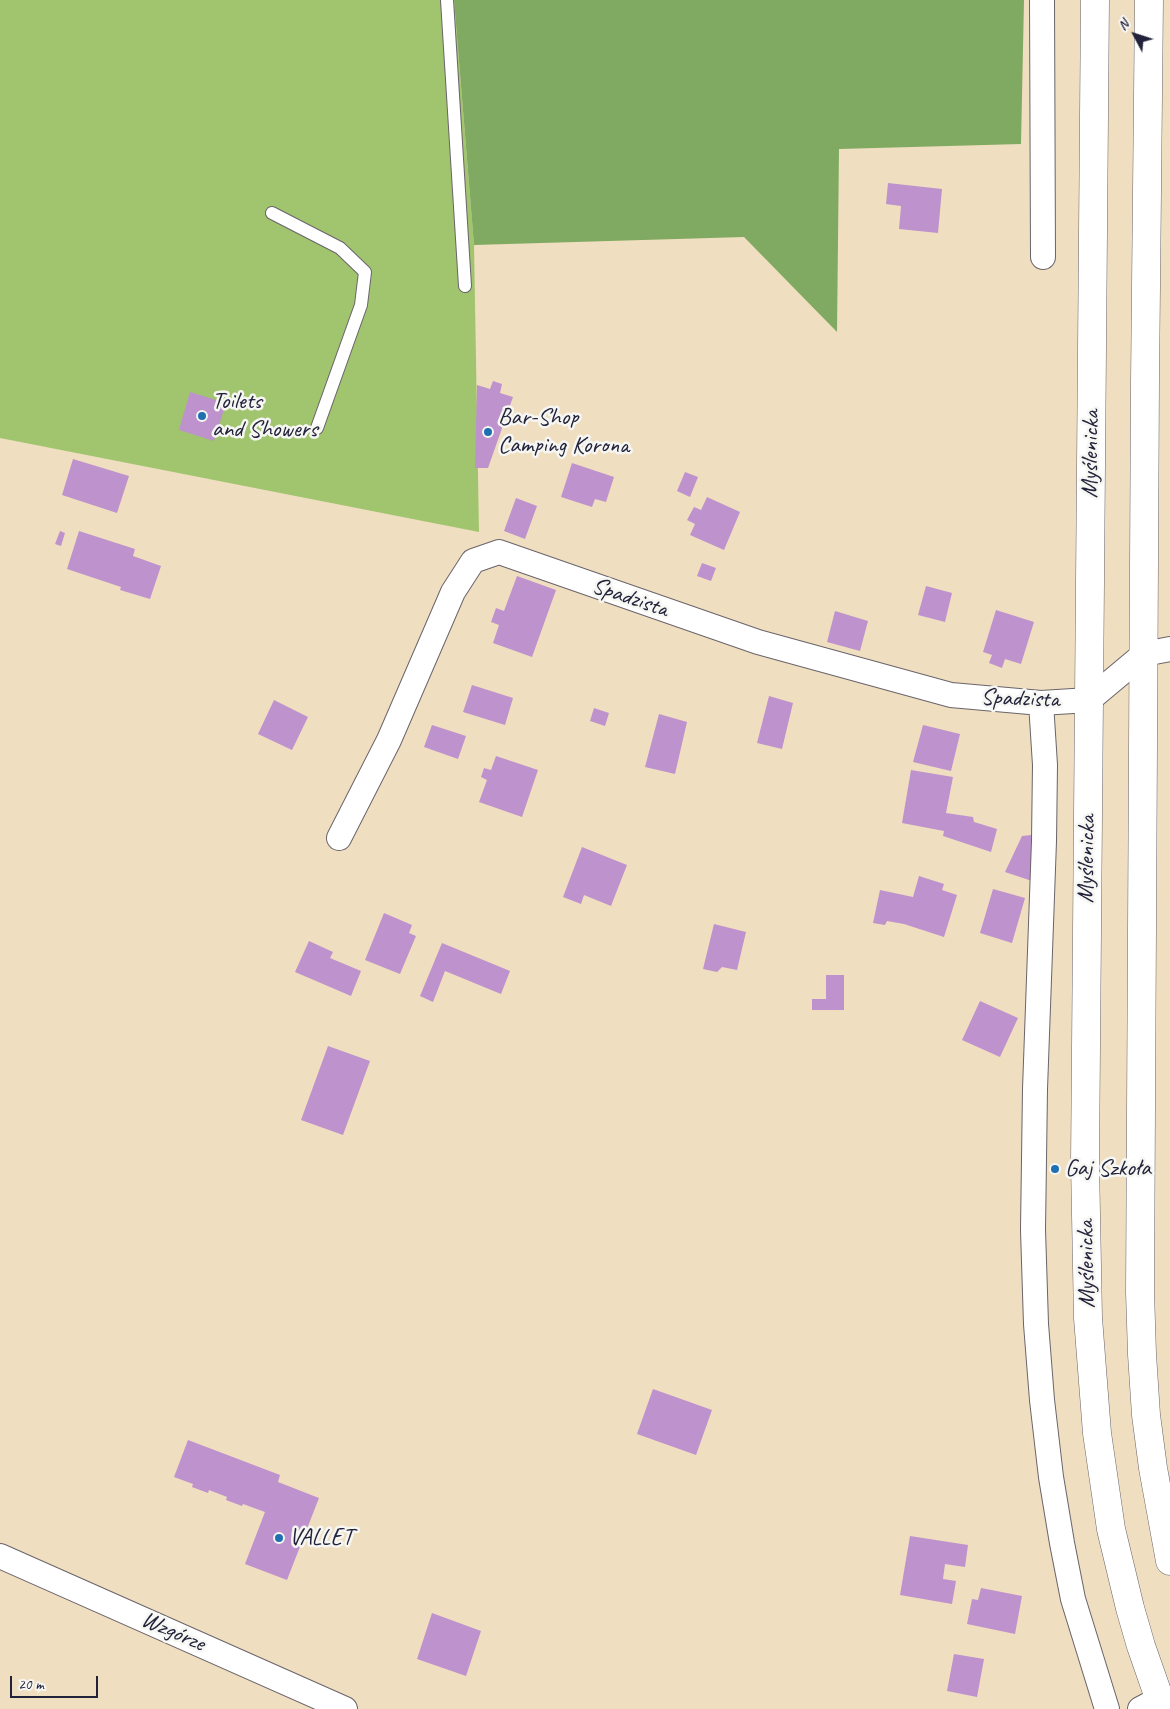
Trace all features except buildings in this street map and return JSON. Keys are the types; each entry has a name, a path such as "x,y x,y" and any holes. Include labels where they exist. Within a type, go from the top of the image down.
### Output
{"highway":[{"name":"Myślenicka","path":"1095,0 1085,1163 1088,1318 1092,1387 1104,1485 1118,1563 1141,1646 1154,1706"},
{"path":"1149,0 1157,652 1140,1292 1146,1415 1153,1468 1170,1561"}],"street":[{"path":"1042,0 1043,257"},
{"name":"Spadzista","path":"339,838 389,740 453,592 472,561 499,552 758,642 952,695 1041,702 1089,700"},
{"path":"1089,700 1157,652"},
{"path":"1041,702 1045,774 1035,1089 1033,1230 1036,1324 1051,1477 1062,1544 1073,1599 1107,1709"},
{"name":"Wzgórze","path":"0,1556 345,1709"}],"lane":[{"path":"447,0 465,286"},
{"path":"272,213 340,248 365,272 361,305 317,428"}],"green space":[{"path":"0,0 454,0 474,245 479,532 0,438"},
{"path":"454,0 1024,0 1021,144 839,149 837,332 744,237 474,245"}],"place":[{"name":"Toilets and Showers","path":"202,416"},
{"name":"Bar-Shop Camping Korona","path":"488,432"},
{"name":"Gaj Szkoła","path":"1055,1169"},
{"name":"VALLET","path":"279,1538"}]}
